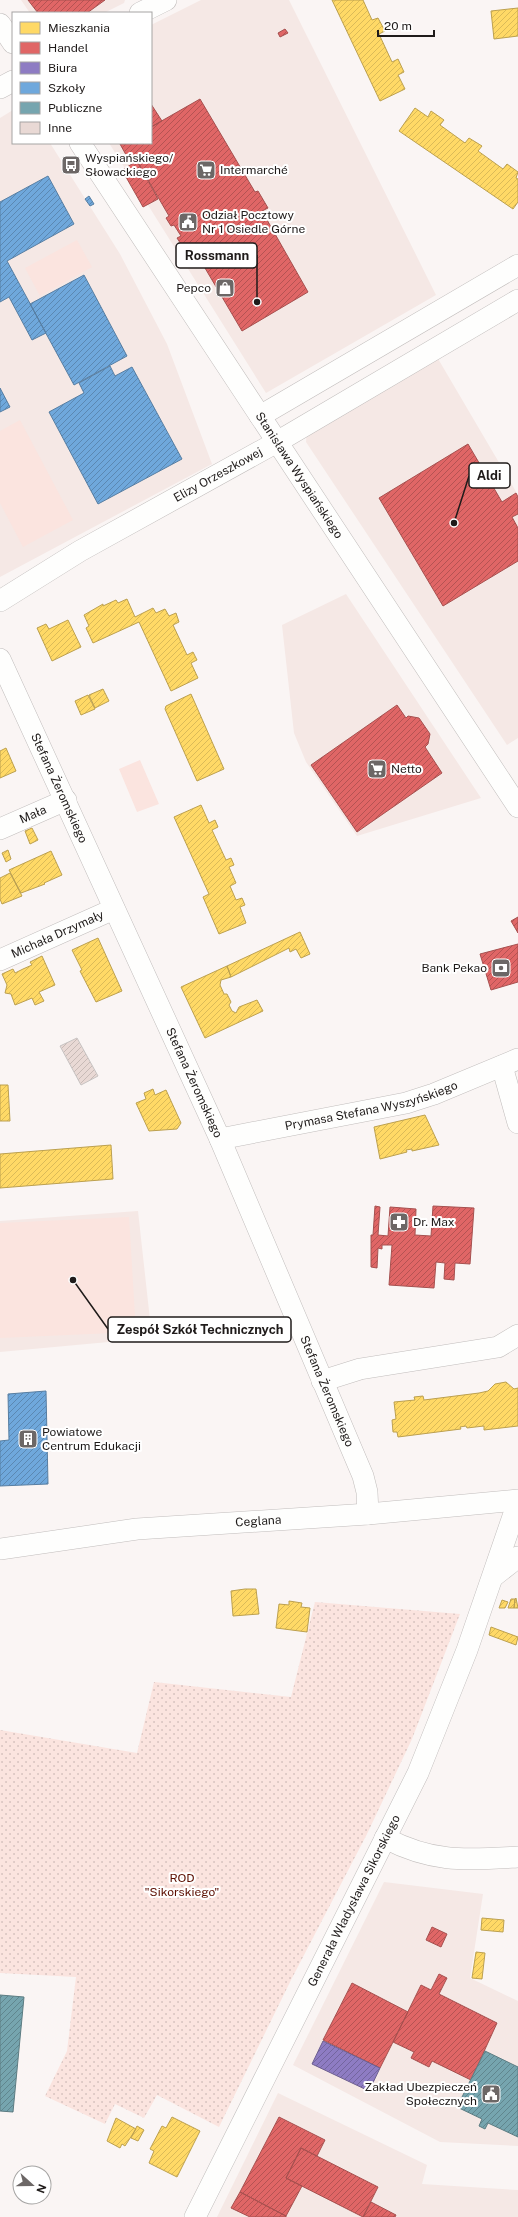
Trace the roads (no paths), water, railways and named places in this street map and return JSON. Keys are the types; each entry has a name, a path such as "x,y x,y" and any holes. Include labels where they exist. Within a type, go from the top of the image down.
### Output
{"street":[{"path":"142,12 166,0"},
{"path":"0,24 12,42"},
{"path":"0,88 12,82"},
{"name":"Stanisława Wyspiańskiego","path":"81,144 518,807"},
{"path":"260,416 518,265"},
{"name":"Elizy Orzeszkowej","path":"0,601 80,551 277,442 518,300"},
{"name":"Stefana Żeromskiego","path":"0,659 220,1138 363,1476 367,1492 368,1514"},
{"name":"Mała","path":"0,829 66,800"},
{"name":"Michała Drzymały","path":"0,960 114,909"},
{"path":"510,1062 518,1123"},
{"name":"Prymasa Stefana Wyszyńskiego","path":"220,1138 406,1103 434,1094 510,1062"},
{"path":"322,1382 360,1369 498,1347 518,1335"},
{"name":"Ceglana","path":"0,1549 79,1536 136,1529 368,1514 518,1501"},
{"name":"Generała Władysława Sikorskiego","path":"195,2217 385,1838 431,1742 494,1576 518,1501"},
{"path":"494,1576 518,1557"},
{"path":"385,1838 415,1852 434,1857 461,1859 518,1857"}],"place":[{"name":"Wyspiańskiego/ Słowackiego","path":"71,165"},
{"name":"Intermarché","path":"206,170"},
{"name":"Odział Pocztowy Nr 1 Osiedle Górne","path":"188,222"},
{"name":"Pepco","path":"225,288"},
{"name":"Rossmann","path":"257,302"},
{"name":"Aldi","path":"454,523"},
{"name":"Netto","path":"377,769"},
{"name":"Bank Pekao","path":"501,968"},
{"name":"Dr. Max","path":"399,1222"},
{"name":"Zespół Szkół Technicznych","path":"73,1280"},
{"name":"Powiatowe Centrum Edukacji","path":"28,1439"},
{"name":"Zakład Ubezpieczeń Społecznych","path":"491,2094"}],"park label":[{"name":"ROD \"Sikorskiego\"","path":"182,1885"}]}
